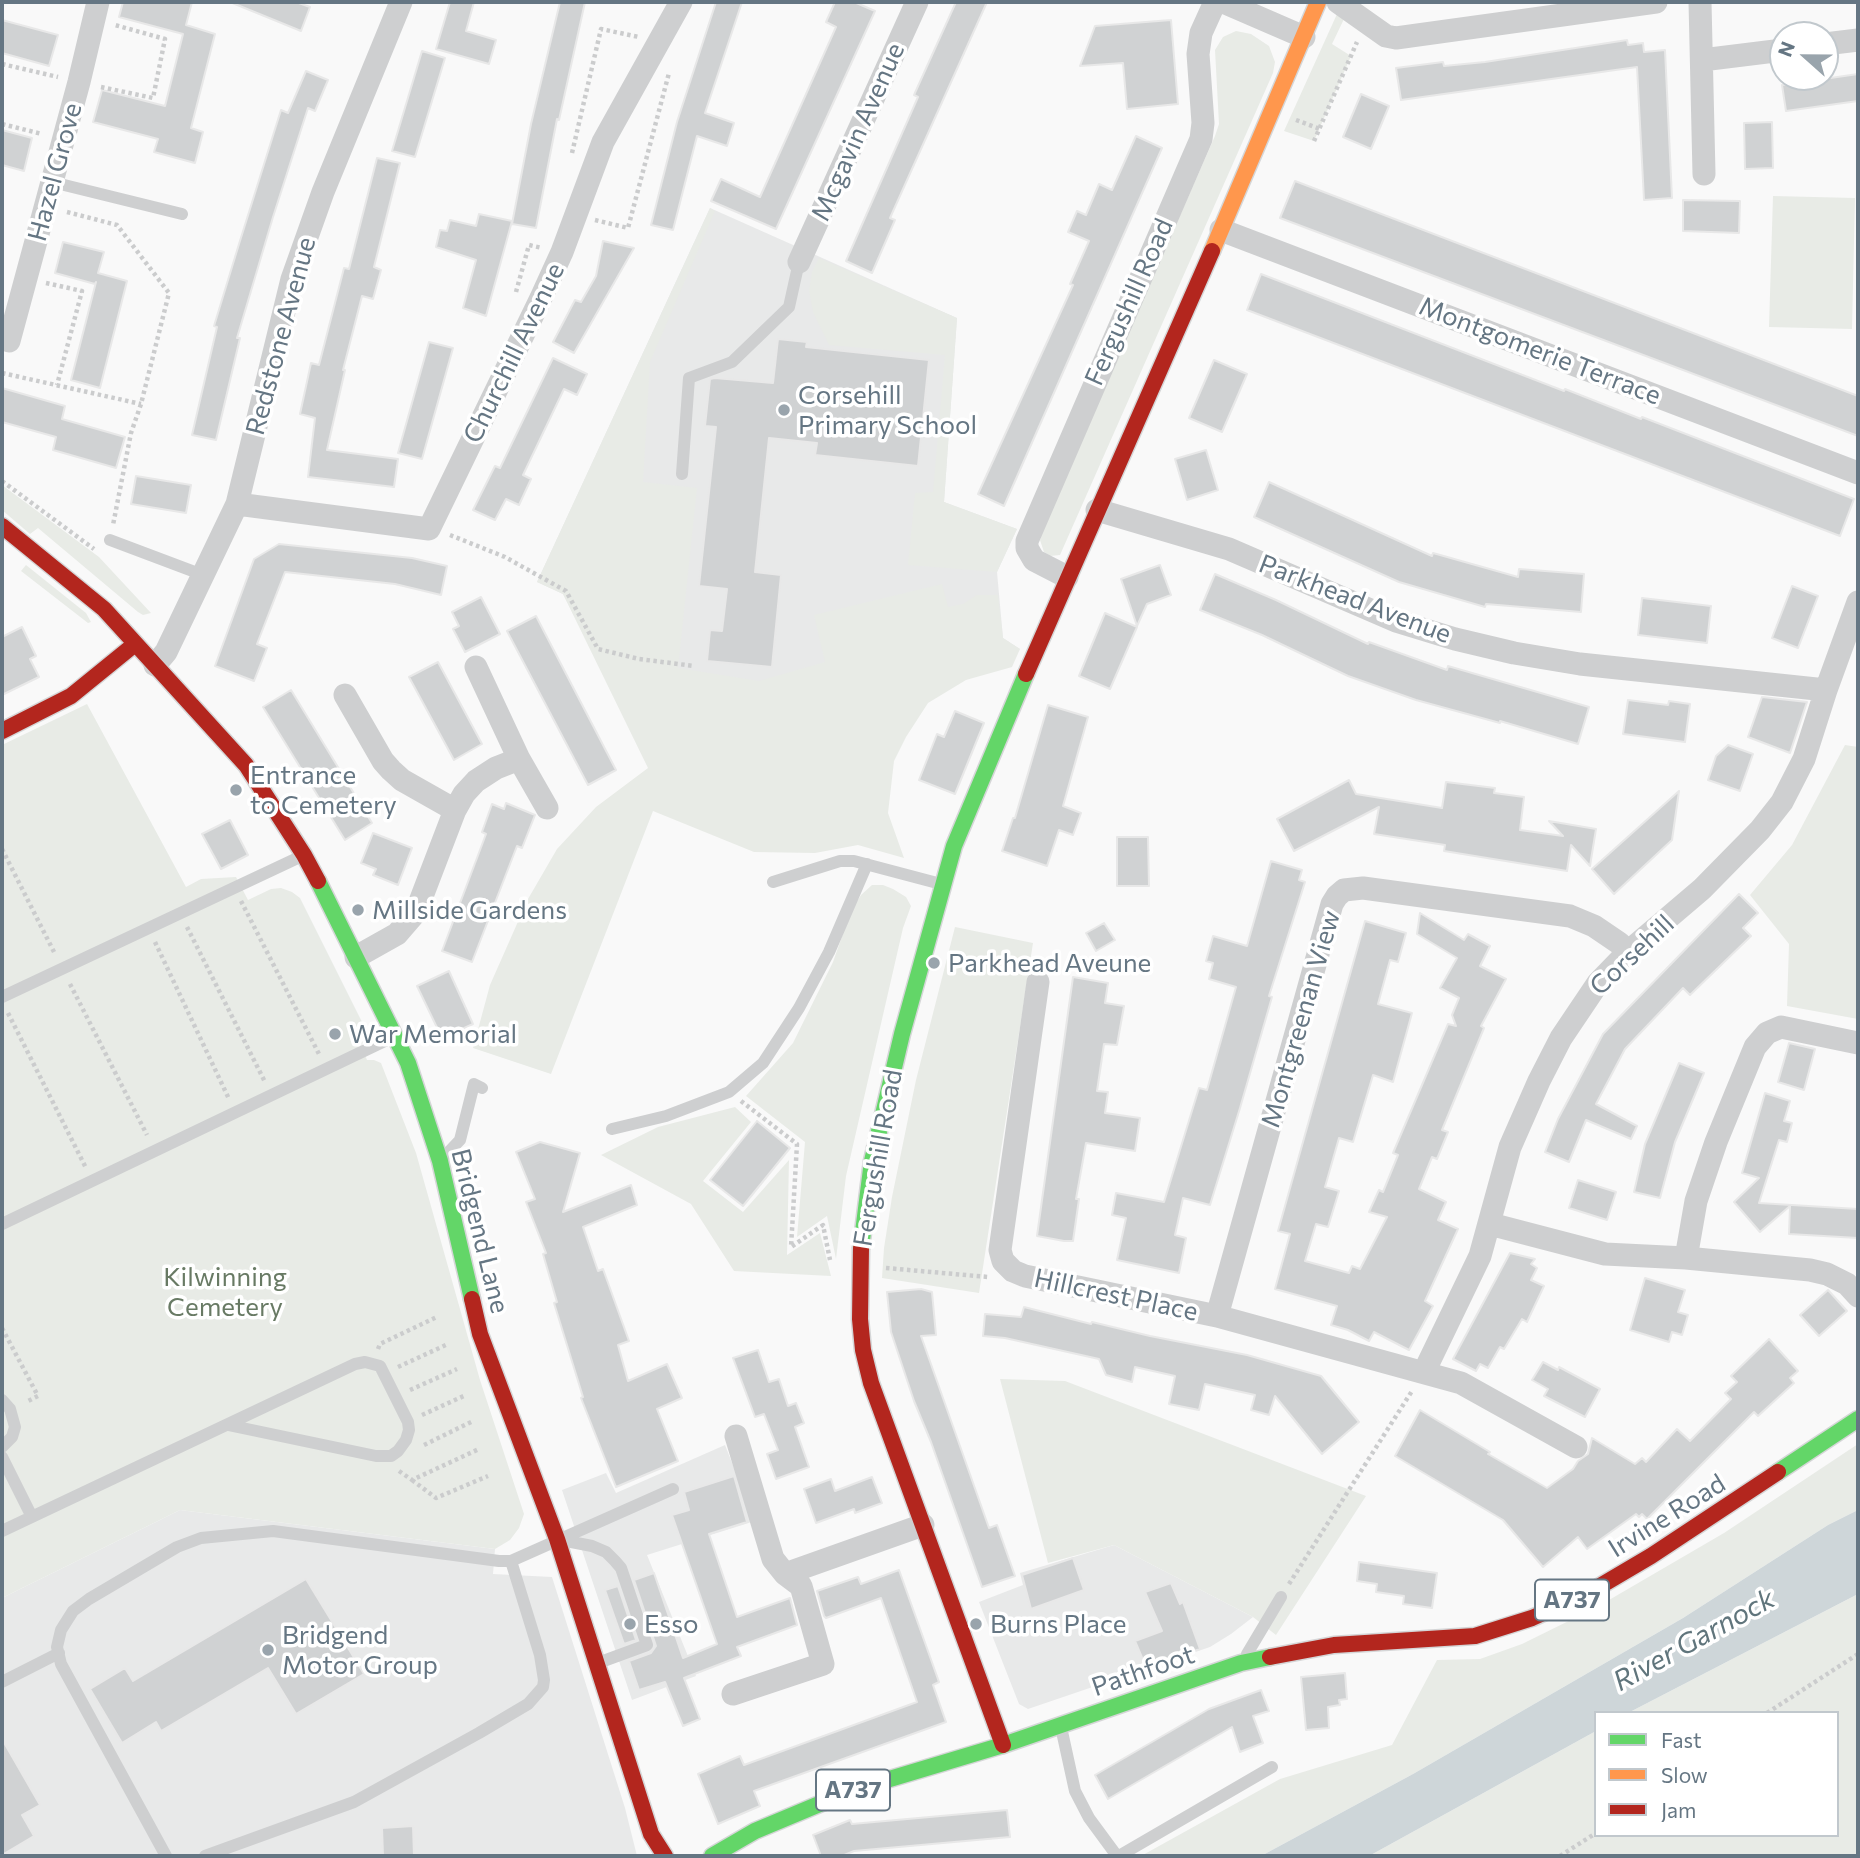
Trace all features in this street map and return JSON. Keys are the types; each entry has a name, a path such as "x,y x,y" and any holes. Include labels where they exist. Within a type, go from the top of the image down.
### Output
{"main road":[{"name":"Fergushill Road","path":"1003,1745 868,1372 860,1319 860,1265 863,1212 872,1161 902,1034 954,846 1318,2"},
{"name":"Bridgend Lane","path":"2,526 104,609 246,765 304,855 356,957 408,1063 440,1161 480,1334 557,1539 651,1834 665,1856"},
{"path":"2,731 71,696 135,644"},
{"name":"Irvine Road","path":"1241,1663 1334,1645 1475,1636 1532,1618 1590,1592 1651,1556 1858,1419"},
{"name":"Pathfoot","path":"1003,1745 1241,1663"},
{"name":"A737","path":"712,1856 731,1843 853,1790 1003,1745"}],"street":[{"name":"Churchill Avenue","path":"429,529 541,298 603,142 681,2"},
{"name":"Mcgavin Avenue","path":"799,262 917,2"},
{"name":"Fergushill Road","path":"1068,577 1034,560 1027,548 1027,541 1201,139 1203,123 1198,54 1201,33 1215,2"},
{"path":"1223,2 1304,37"},
{"path":"1355,10 1386,36 1396,38 1656,2"},
{"path":"1700,2 1704,174"},
{"name":"Redstone Avenue","path":"155,665 166,652 237,504 292,279 392,5"},
{"name":"Hazel Grove","path":"9,341 96,11"},
{"path":"1839,42 1858,40"},
{"path":"1702,60 1769,52"},
{"name":"Montgomerie Terrace","path":"1221,230 1858,473"},
{"path":"237,504 429,529"},
{"name":"Parkhead Avenue","path":"1097,510 1229,549 1396,621 1454,639 1580,664 1826,690"},
{"name":"Corsehill","path":"1424,1372 1480,1256 1510,1147 1539,1081 1583,1002 1628,952 1702,890 1783,802 1804,758 1858,601"},
{"path":"475,667 519,759 547,808"},
{"path":"345,695 383,761 391,770 402,780 455,810"},
{"path":"356,957 397,934 416,912 455,810 464,794 476,781 496,768 519,759"},
{"name":"Montgreenan View","path":"1217,1316 1332,904 1337,896 1344,890 1363,888 1570,916 1594,926 1628,952"},
{"name":"Hillcrest Place","path":"1038,982 1000,1250 1003,1261 1013,1271 1025,1276 1217,1316 1424,1372 1461,1384 1576,1447"},
{"path":"1686,1258 1696,1201 1716,1142 1755,1047 1767,1033 1781,1027 1858,1043"},
{"path":"1490,1224 1605,1254 1686,1258 1810,1270 1827,1274 1847,1284 1858,1296"},
{"path":"733,1694 823,1664 801,1586 785,1574 773,1559 736,1436"},
{"path":"785,1574 923,1525"}],"lane":[{"path":"52,182 182,214"},
{"path":"682,474 689,377 732,362 789,307 799,262"},
{"path":"110,540 203,575"},
{"path":"2,997 304,855"},
{"path":"773,881 840,861 867,864 942,885"},
{"path":"612,1129 666,1116 729,1092 763,1063 799,1008 829,952 867,864"},
{"path":"2,1224 395,1036"},
{"path":"440,1161 460,1140 474,1084 482,1088"},
{"path":"2,1531 355,1364 365,1362 380,1366 408,1422 407,1440 401,1448 387,1456 376,1456 228,1425"},
{"path":"2,1447 12,1437 15,1427 6,1405"},
{"path":"2,1457 32,1517"},
{"path":"166,1856 68,1681 57,1647 61,1630 73,1611 89,1599 177,1547 201,1538 273,1531 511,1561 673,1489"},
{"path":"557,1539 592,1546 606,1552 621,1568 646,1645 597,1663"},
{"path":"205,1856 354,1802 528,1704 542,1688 544,1680 540,1656 511,1561"},
{"path":"1241,1663 1281,1597"},
{"path":"2,1682 59,1653"},
{"path":"1061,1725 1075,1791 1089,1818 1118,1856 1272,1767"}],"path":[{"path":"1314,141 1355,10"},
{"path":"2,64 153,98 166,39 96,11"},
{"path":"571,159 601,29 660,41"},
{"path":"575,215 628,228 670,71"},
{"path":"2,124 64,139"},
{"path":"2,481 106,557 131,433 169,293 117,225 45,207"},
{"path":"26,279 82,291 57,386"},
{"path":"2,373 141,404"},
{"path":"429,529 462,538 505,557 566,592 598,649 639,659 694,666"},
{"path":"2,849 155,1151"},
{"path":"234,887 326,1069"},
{"path":"179,913 272,1095"},
{"path":"148,928 235,1112"},
{"path":"8,1012 92,1181"},
{"path":"729,1092 797,1144 791,1247 822,1225 832,1267 860,1265"},
{"path":"881,1267 960,1275"},
{"path":"372,1363 380,1345 438,1317"},
{"path":"2,1328 38,1396 6,1405"},
{"path":"384,1373 448,1344"},
{"path":"396,1396 457,1369"},
{"path":"1281,1597 1424,1372"},
{"path":"408,1422 466,1395"},
{"path":"401,1448 408,1452 473,1421"},
{"path":"412,1480 479,1449"},
{"path":"387,1456 391,1466 436,1498 488,1476"},
{"path":"1771,1711 1858,1654"},
{"path":"1560,1856 1594,1834"}],"shaded area":[{"name":"Corsehill Primary School","path":"710,208 957,318 944,502 1017,529 997,572 1003,638 1020,649 837,718 594,655 563,594 537,582"},
{"path":"725,1445 755,1521 647,1555 696,1676 632,1700 562,1490 606,1473 616,1493"},
{"path":"180,1510 495,1549 493,1574 552,1577 625,1808 637,1856 2,1856 2,1598"},
{"path":"1114,1545 1253,1617 1210,1647 1028,1709 1019,1704 979,1602 1023,1585 1020,1573"}],"green space":[{"path":"1337,14 1344,19 1332,44 1351,56 1314,141 1284,131"},
{"path":"1236,31 1251,34 1269,46 1275,62 1273,73 1060,555 1050,556 1044,552 1040,540 1043,526 1215,136 1219,124 1215,50 1223,37"},
{"path":"1773,196 1855,198 1852,329 1769,327"},
{"path":"710,208 715,211 650,362 643,482 697,488 678,668 759,681 825,662 814,615 942,584 948,607 963,604 977,595 998,595 1003,638 1020,649 1012,667 966,680 928,703 906,737 894,761 888,813 904,858 858,845 815,853 754,852 653,811 551,1074 473,1048 490,985 528,899 557,849 596,807 648,768 563,594 537,582"},
{"path":"819,258 957,318 944,502 1017,529 997,572 908,565 915,493 933,492 945,355 829,345 813,312 809,291 812,272"},
{"path":"2,485 99,557 151,613 143,615 138,612 38,528 30,534 2,510"},
{"path":"26,565 86,613 91,622 88,623 21,571"},
{"name":"Kilwinning Cemetery","path":"87,704 186,887 201,879 236,877 248,900 271,889 281,888 300,898 366,1030 366,1039 361,1045 367,1060 381,1063 416,1153 480,1380 524,1514 519,1528 510,1540 495,1549 180,1510 2,1598 2,745"},
{"path":"1845,745 1858,747 1858,1019 1787,1006 1789,944 1750,895 1792,845"},
{"path":"872,885 893,889 906,897 911,906 903,928 846,1176 836,1259 827,1216 797,1237 805,1142 746,1096 793,1043 833,962 851,911 861,895"},
{"path":"955,927 1033,943 979,1293 882,1278 892,1197 916,1080"},
{"path":"735,1107 751,1122 703,1181 743,1212 789,1160 787,1255 820,1233 831,1276 734,1271 691,1204 601,1155 658,1127"},
{"path":"1000,1379 1065,1381 1366,1496 1276,1635 1253,1617 1114,1545 1048,1563"},
{"path":"1858,1444 1858,1510 1828,1525 1683,1618 1413,1774 1261,1856 1141,1856 1280,1779 1392,1745 1437,1660 1480,1659 1522,1644 1597,1607 1724,1533"},
{"path":"1858,1594 1858,1856 1369,1856 1594,1732 1594,1837 1839,1837 1839,1711 1632,1711"}],"water":[{"name":"River Garnock","path":"1858,1510 1858,1594 1632,1711 1594,1711 1594,1732 1369,1856 1261,1856 1413,1774 1683,1618 1828,1525"}],"building":[{"path":"123,2 192,2 186,25 215,34 191,128 203,132 195,163 154,152 158,139 93,122 102,90 165,106 183,34 119,17"},
{"path":"230,2 296,2 310,7 301,31"},
{"path":"450,2 474,2 466,31 496,40 489,64 436,49"},
{"path":"560,2 585,2 559,120 557,119 536,228 512,224 531,124"},
{"path":"716,2 742,2 705,113 734,123 727,146 697,136 673,230 651,225 677,122"},
{"path":"835,2 854,2 875,11 776,229 711,201 721,179 760,197 836,27 826,22"},
{"path":"956,2 987,2 890,218 895,220 872,273 846,261 918,97 914,95"},
{"path":"2,20 58,35 49,66 2,53"},
{"path":"1171,20 1178,104 1127,109 1123,63 1080,66 1095,26"},
{"path":"1627,40 1628,45 1643,43 1644,52 1665,50 1672,198 1644,200 1637,67 1401,100 1396,68 1443,62 1444,66 1485,62"},
{"path":"422,51 445,58 415,157 392,151"},
{"path":"306,71 328,80 315,111 308,108 273,217 237,338 240,338 216,440 192,435 217,327 214,326 239,244 281,110 288,113"},
{"path":"1858,74 1858,101 1786,111 1783,91 1839,91 1839,77"},
{"path":"1361,94 1389,106 1371,149 1343,137"},
{"path":"1772,122 1773,168 1745,169 1744,123"},
{"path":"2,130 32,138 24,171 2,165"},
{"path":"1136,136 1162,148 1004,506 978,494 1073,285 1070,284 1089,241 1068,232 1077,211 1086,215 1099,184 1112,190"},
{"path":"377,158 400,163 374,267 381,270 373,299 362,296 343,370 327,450 398,459 394,487 308,477 315,418 300,414 311,363 319,365 344,268 349,269"},
{"path":"1295,181 1858,396 1858,436 1280,218"},
{"path":"1683,200 1740,201 1739,233 1683,231"},
{"path":"479,214 512,221 486,316 463,308 476,260 436,247 440,230 447,231 450,220 476,226"},
{"path":"603,241 634,248 574,353 553,342 575,300 581,302 596,276"},
{"path":"63,242 104,252 98,273 127,281 100,388 71,380 96,282 95,284 55,273"},
{"path":"1261,274 1854,499 1840,536 1247,310"},
{"path":"778,339 807,342 806,347 929,360 918,466 815,455 817,443 769,438 755,572 781,575 772,667 707,661 710,630 722,631 727,589 699,586 716,427 705,426 710,379 773,383"},
{"path":"429,342 453,348 422,459 398,453"},
{"path":"553,358 587,374 577,395 564,389 523,475 531,479 519,505 506,499 495,520 473,510 495,466 500,468"},
{"path":"1214,360 1247,374 1222,432 1189,418"},
{"path":"2,388 65,406 62,419 125,437 116,468 53,450 56,437 2,422"},
{"path":"1206,450 1218,490 1187,500 1175,459"},
{"path":"136,476 191,485 186,513 131,504"},
{"path":"1269,482 1432,556 1433,553 1518,577 1519,569 1584,574 1581,612 1486,604 1485,607 1399,582 1254,517"},
{"path":"279,544 412,558 447,566 441,595 395,584 285,572 257,644 267,648 254,681 215,666 254,559"},
{"path":"1160,565 1171,595 1147,604 1137,626 1121,579"},
{"path":"1215,574 1368,644 1369,642 1447,670 1448,666 1589,707 1578,744 1416,700 1348,676 1262,635 1200,610"},
{"path":"1792,586 1818,596 1798,648 1772,638"},
{"path":"481,597 500,634 465,652 453,629 459,626 452,612"},
{"path":"1642,598 1711,606 1707,643 1638,635"},
{"path":"1105,613 1137,627 1110,689 1079,676"},
{"path":"536,616 616,770 588,785 507,631"},
{"path":"22,627 36,656 30,659 39,677 2,695 2,637"},
{"path":"438,662 482,744 454,760 409,677"},
{"path":"291,690 372,823 345,840 263,707"},
{"path":"1762,697 1807,702 1790,753 1748,737"},
{"path":"1628,700 1668,705 1669,701 1690,704 1685,742 1623,734"},
{"path":"1048,705 1088,717 1063,806 1081,813 1073,835 1059,830 1047,866 1002,851 1015,818"},
{"path":"955,711 984,723 955,794 919,780 937,734 944,737"},
{"path":"1728,745 1753,754 1740,791 1708,780 1716,756"},
{"path":"1349,780 1356,794 1442,808 1446,782 1495,788 1494,793 1524,797 1520,830 1563,836 1549,821 1596,829 1590,866 1571,845 1567,871 1444,851 1445,845 1374,834 1379,807 1294,851 1277,819"},
{"path":"1679,791 1672,840 1614,894 1592,869"},
{"path":"506,803 535,815 522,848 517,846 472,962 442,951 486,834 482,832 492,804 504,809"},
{"path":"230,820 248,855 221,869 202,834"},
{"path":"373,833 412,848 398,885 373,875 376,869 361,863"},
{"path":"1117,837 1148,837 1149,886 1117,886"},
{"path":"1271,861 1302,870 1299,880 1305,882 1269,996 1272,997 1210,1205 1183,1198 1175,1235 1186,1238 1179,1273 1117,1260 1126,1218 1112,1215 1116,1193 1164,1202 1199,1088 1207,1090 1236,987 1209,979 1213,963 1206,961 1213,936 1247,946"},
{"path":"1739,894 1758,913 1743,928 1751,936 1690,995 1683,988 1625,1049 1596,1104 1637,1126 1631,1139 1586,1120 1569,1162 1545,1152 1558,1119 1603,1034"},
{"path":"1420,913 1464,940 1468,934 1490,946 1480,966 1506,979 1481,1026 1484,1028 1442,1130 1448,1132 1437,1159 1432,1157 1419,1189 1446,1202 1438,1220 1458,1229 1425,1301 1433,1306 1409,1350 1374,1332 1369,1341 1331,1325 1337,1306 1275,1289 1290,1234 1278,1231 1365,921 1406,933 1398,962 1390,960 1378,1004 1412,1013 1393,1082 1373,1075 1353,1142 1339,1138 1325,1187 1339,1191 1328,1227 1316,1224 1305,1261 1349,1273 1352,1266 1360,1269 1387,1217 1369,1212 1379,1190 1383,1192 1398,1155 1393,1153 1448,1024 1456,1026 1452,1015 1459,998 1440,988 1457,958 1417,934"},
{"path":"1104,923 1115,940 1096,951 1086,933"},
{"path":"449,971 473,1024 442,1038 417,986"},
{"path":"1073,977 1108,983 1105,1003 1124,1006 1117,1045 1104,1044 1097,1091 1108,1092 1105,1113 1140,1118 1135,1151 1086,1143 1076,1199 1079,1199 1073,1241 1064,1241 1037,1236"},
{"path":"1789,1043 1815,1049 1804,1090 1778,1082"},
{"path":"1679,1063 1704,1073 1675,1142 1660,1198 1634,1192 1645,1144"},
{"path":"1765,1093 1790,1101 1784,1121 1792,1123 1787,1142 1779,1140 1759,1203 1858,1209 1858,1238 1789,1234 1790,1206 1760,1232 1734,1202 1759,1178 1742,1173"},
{"path":"757,1121 790,1148 743,1206 710,1180"},
{"path":"540,1142 580,1153 563,1212 631,1185 637,1205 583,1227 598,1271 603,1269 629,1341 618,1345 628,1381 667,1364 682,1398 657,1409 678,1461 616,1487 581,1398 583,1397 554,1303 557,1302 543,1254 546,1253 526,1202 535,1199 516,1152"},
{"path":"1578,1180 1616,1192 1607,1220 1569,1208"},
{"path":"1510,1253 1535,1259 1531,1264 1537,1268 1531,1280 1544,1286 1527,1322 1522,1319 1504,1349 1500,1347 1488,1368 1480,1364 1476,1371 1453,1359"},
{"path":"1645,1278 1685,1290 1678,1312 1688,1315 1682,1335 1672,1332 1669,1342 1630,1330"},
{"path":"921,1289 932,1292 936,1335 921,1336 989,1528 997,1525 1015,1576 982,1587 891,1332 887,1292"},
{"path":"1828,1290 1847,1311 1819,1336 1800,1315"},
{"path":"1024,1307 1091,1324 1092,1322 1247,1355 1321,1376 1359,1422 1322,1454 1275,1396 1269,1415 1251,1410 1255,1395 1205,1384 1199,1410 1169,1404 1175,1376 1135,1367 1132,1382 1106,1375 1099,1359 1005,1338 983,1336 985,1314 1021,1317"},
{"path":"1769,1339 1798,1371 1790,1378 1794,1383 1758,1416 1754,1412 1647,1519 1642,1514 1639,1517 1636,1514 1587,1549 1578,1537 1543,1567 1503,1520 1395,1456 1420,1410 1547,1488 1588,1454 1592,1438 1635,1464 1642,1458 1646,1462 1677,1429 1690,1441 1731,1399 1725,1393 1737,1382 1731,1376"},
{"path":"758,1350 769,1382 779,1379 788,1406 796,1403 804,1423 795,1427 809,1467 776,1479 767,1454 778,1450 764,1414 755,1417 733,1358"},
{"path":"1543,1362 1558,1370 1559,1367 1600,1389 1585,1417 1544,1396 1548,1389 1532,1380"},
{"path":"734,1476 747,1522 709,1534 737,1617 790,1598 797,1625 737,1647 741,1656 684,1678 700,1719 683,1726 665,1682 639,1690 629,1661 651,1653 656,1646 634,1580 654,1573 683,1658 717,1644 672,1515 689,1510 684,1492"},
{"path":"872,1477 882,1503 855,1513 854,1509 816,1523 804,1489 831,1479 835,1491"},
{"path":"1073,1558 1084,1590 1031,1609 1022,1575"},
{"path":"1359,1562 1437,1573 1432,1608 1403,1604 1404,1596 1376,1592 1377,1584 1357,1581"},
{"path":"899,1570 939,1682 933,1685 946,1722 754,1791 760,1806 718,1824 698,1774 740,1756 744,1765 917,1702 881,1598 826,1618 817,1591 858,1577 861,1584"},
{"name":"Bridgend Motor Group","path":"306,1579 364,1674 296,1714 268,1668 161,1731 156,1722 122,1743 90,1689 125,1668 133,1681"},
{"path":"1171,1583 1180,1604 1183,1602 1200,1649 1146,1667 1135,1641 1162,1631 1145,1592"},
{"path":"618,1586 636,1640 624,1644 605,1590"},
{"path":"1345,1673 1347,1699 1339,1700 1340,1705 1328,1707 1329,1728 1306,1730 1301,1677"},
{"path":"1261,1690 1269,1711 1253,1716 1263,1743 1240,1752 1232,1727 1108,1799 1095,1775 1209,1709"},
{"path":"2,1739 40,1805 22,1815 34,1836 2,1855"},
{"path":"1007,1810 1010,1837 854,1851 842,1856 821,1856 813,1835 850,1820 852,1824"},
{"path":"413,1826 414,1856 383,1856 382,1828"}],"traffic: fast":[{"path":"861,1248 872,1161 902,1034 954,846 1026,674"},
{"path":"318,881 408,1063 440,1161 472,1299"},
{"path":"1778,1472 1858,1419"},
{"path":"712,1856 755,1831 853,1790 1003,1745 1241,1663 1270,1657"}],"traffic: slow":[{"path":"1212,251 1318,2"}],"traffic: jam":[{"path":"1026,674 1212,251"},
{"path":"2,526 104,609 246,765 318,881"},
{"path":"2,731 71,696 135,644"},
{"path":"861,1248 860,1319 863,1350 871,1383 1003,1745"},
{"path":"472,1299 480,1334 557,1539 651,1834 665,1856"},
{"path":"1270,1657 1334,1645 1475,1636 1532,1618 1590,1592 1651,1556 1778,1472"}],"place":[{"name":"Corsehill Primary School","path":"784,410"},
{"name":"Entrance to Cemetery","path":"236,790"},
{"name":"Millside Gardens","path":"358,910"},
{"name":"Parkhead Aveune","path":"934,963"},
{"name":"War Memorial","path":"335,1034"},
{"name":"Esso","path":"630,1624"},
{"name":"Burns Place","path":"976,1624"},
{"name":"Bridgend Motor Group","path":"268,1650"}]}
